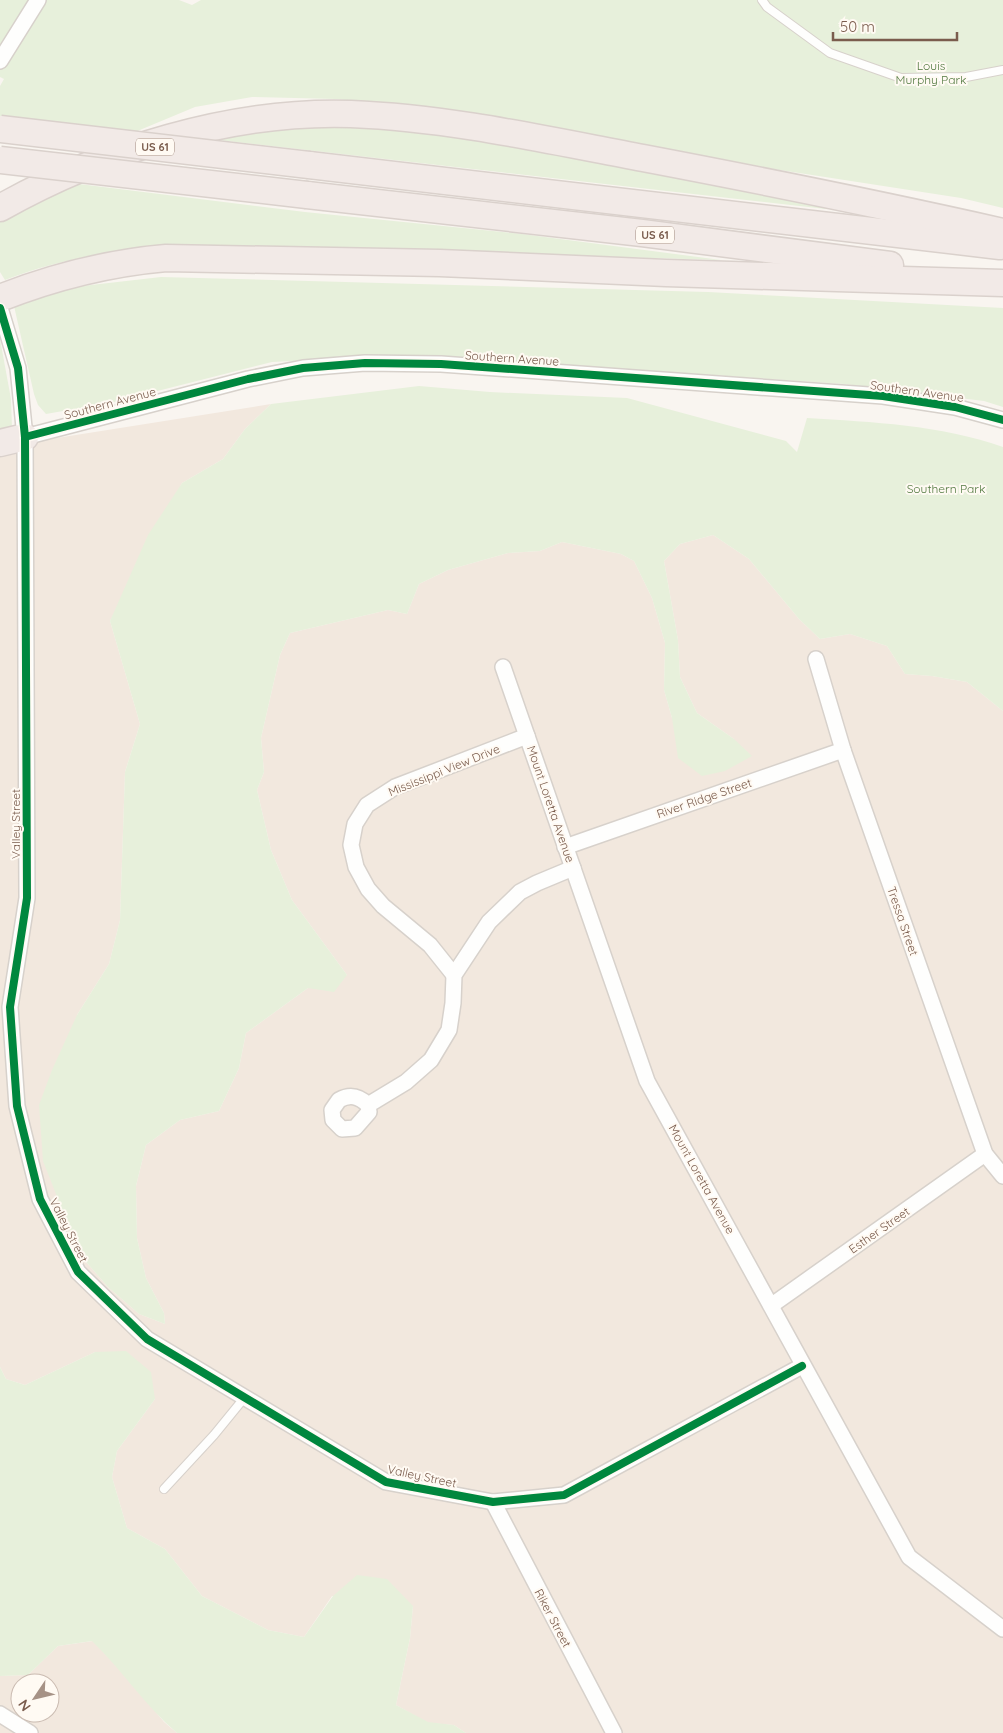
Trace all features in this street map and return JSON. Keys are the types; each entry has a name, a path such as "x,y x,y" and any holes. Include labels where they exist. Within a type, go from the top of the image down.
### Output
{"highway":[{"path":"4,206 113,155 185,135 240,122 298,115 349,114 398,117 512,133 843,196 1003,232"},
{"name":"US 61","path":"0,129 1003,246"},
{"name":"US 61","path":"0,160 642,233 1003,281"},
{"path":"0,298 63,277 129,261 210,258 1003,281"},
{"path":"0,443 25,437"}],"street":[{"path":"0,61 38,0"},
{"name":"Valley Street","path":"0,308 18,368 25,437 27,898 10,1006 20,1115 40,1199 78,1272 147,1339 386,1482 493,1502 564,1494 802,1366"},
{"name":"Southern Avenue","path":"25,437 248,379 303,368 365,363 441,364 883,396 955,406 1003,420"},
{"name":"Tressa Street","path":"816,659 843,750 985,1154 1003,1176"},
{"name":"Mount Loretta Avenue","path":"503,668 648,1081 772,1305 802,1366 909,1557 1003,1629"},
{"name":"Mississippi View Drive","path":"454,976 430,945 383,906 368,889 356,867 351,845 355,824 368,805 395,787 527,736"},
{"name":"River Ridge Street","path":"565,847 843,750"},
{"path":"368,1105 406,1082 431,1060 449,1030 454,976 489,922 520,892 573,868"},
{"name":"Esther Street","path":"772,1305 985,1154"},
{"name":"Riker Street","path":"493,1502 614,1733"},
{"path":"0,1714 30,1733"}],"lane":[{"path":"762,0 767,7 830,53 901,78 966,77 1003,70"},
{"path":"164,1488 214,1435 245,1398"}],"shaded area":[{"path":"271,404 245,429 223,459 182,483 110,621 140,724 125,772 120,920 109,964 77,1015 80,1255 108,1287 139,1314 165,1324 164,1313 146,1278 137,1238 136,1186 146,1145 180,1120 219,1111 239,1068 246,1033 308,988 347,975 292,900 271,850 257,790 264,772 261,738 280,655 290,633 388,610 407,614 419,584 448,570 508,553 540,551 562,542 621,554 634,561 652,598 665,643 664,690 672,718 734,739 697,713 680,677 678,640 664,561 680,544 713,535 749,559 799,619 820,639 850,634 887,646 905,674 967,682 1003,711 1003,1733 466,1733 454,1725 428,1723 396,1705 410,1638 413,1606 332,1596 304,1637 268,1630 202,1596 165,1549 127,1528 112,1477 117,1451 155,1399 95,1352 25,1385 6,1379 0,1367 0,447"},
{"path":"93,1641 126,1676 164,1722 177,1733 0,1733 0,1676 10,1676 10,1723 60,1723 60,1673 30,1673 58,1646"}],"green space":[{"name":"Louis Murphy Park","path":"0,0 179,0 192,5 201,0 1003,0 1003,208 961,198 663,152 427,109 336,99 252,97 195,107 135,132 0,118 0,86 4,79 0,77"},
{"path":"320,127 410,129 491,139 825,205 826,209 218,140 255,130"},
{"path":"79,184 305,212 522,234 721,260 165,244 84,257 44,267 5,280 0,272 0,220"},
{"path":"161,277 708,292 1003,308 1003,407 984,401 844,384 421,355 272,362 114,402 46,414 38,405 34,394 14,306 65,288"},
{"path":"0,339 11,399 12,429 0,438"},
{"name":"Southern Park","path":"419,386 490,392 627,398 786,441 797,452 807,418 881,423 931,429 1003,447 1003,711 967,682 905,674 887,646 850,634 820,639 799,619 749,559 713,535 680,544 664,561 678,640 680,677 697,713 734,739 752,756 725,771 702,776 678,758 672,718 664,690 665,643 652,598 634,561 621,554 562,542 540,551 508,553 448,570 419,584 407,614 388,610 290,633 280,655 261,738 264,772 257,790 271,850 292,900 347,975 334,992 308,988 246,1033 239,1068 219,1111 180,1120 146,1145 136,1186 137,1238 146,1278 164,1313 165,1324 139,1314 108,1287 80,1255 43,1161 39,1105 52,1070 77,1015 109,964 120,920 125,772 140,724 110,621 148,535 182,483 223,459 245,429 271,404"},
{"path":"126,1351 151,1372 155,1399 117,1451 112,1477 127,1528 165,1549 202,1596 268,1630 304,1637 333,1596 357,1575 387,1579 413,1606 410,1638 396,1705 428,1722 454,1725 466,1733 177,1733 154,1711 92,1641 58,1646 30,1673 10,1673 10,1676 0,1676 0,1367 6,1379 25,1385 95,1352"}],"cycle path":[{"path":"0,308 18,368 25,437 27,898 10,1007 17,1106 40,1199 78,1272 147,1339 386,1482 493,1502 564,1495 802,1366"},
{"path":"25,437 248,379 303,368 365,363 441,364 883,396 955,407 1003,420"}]}
